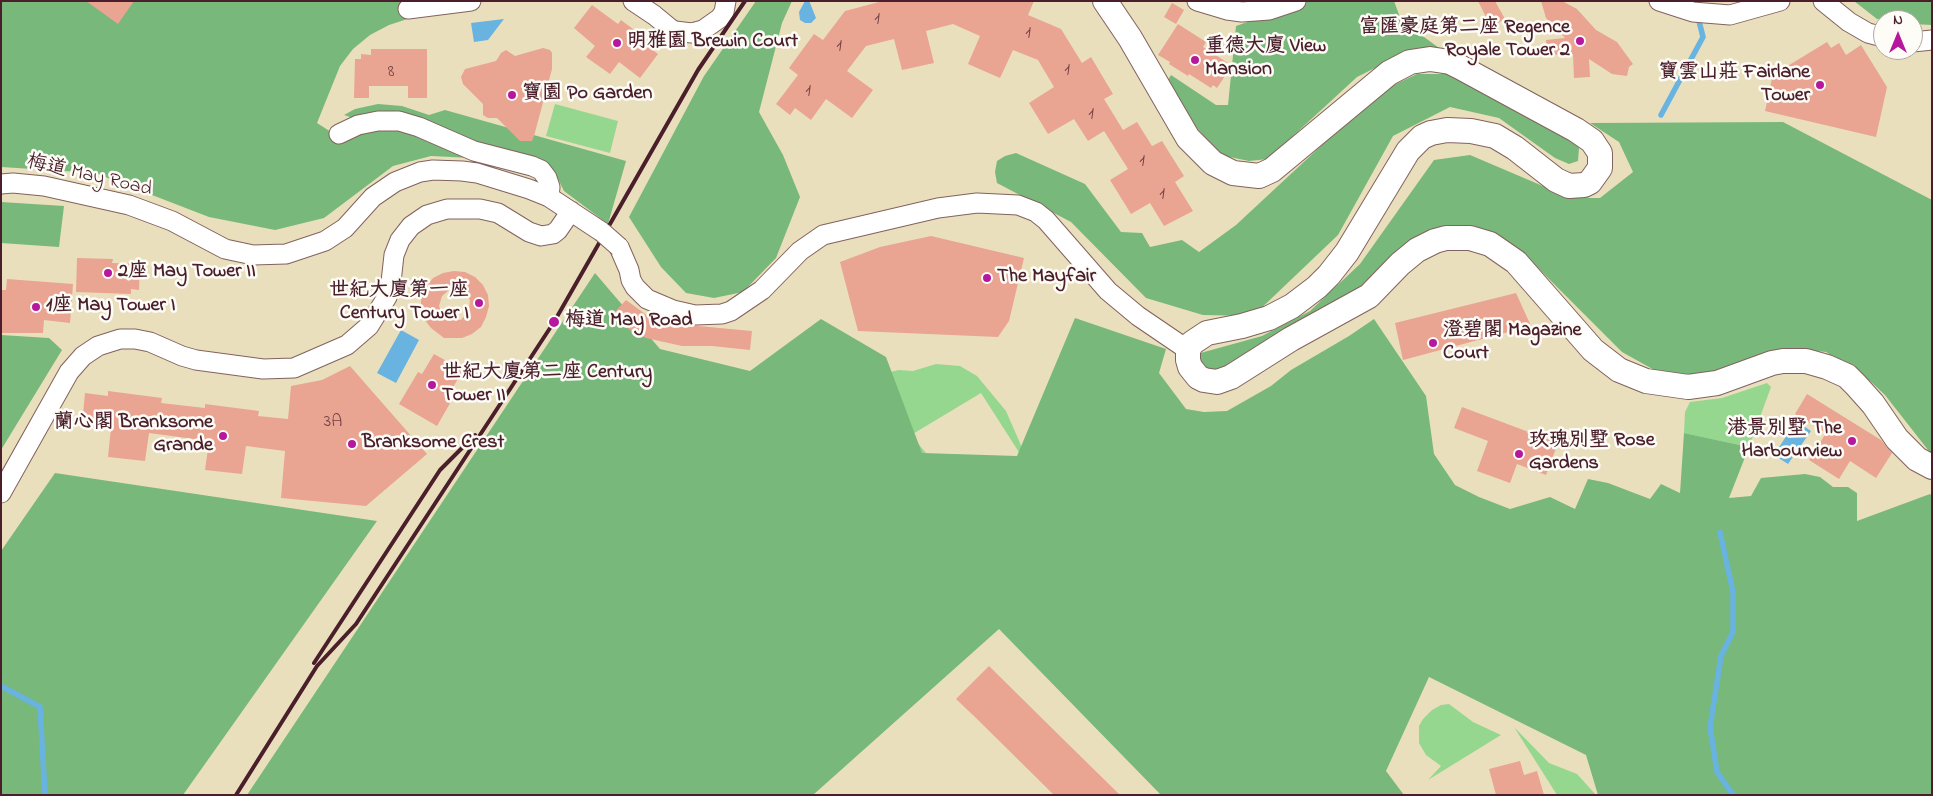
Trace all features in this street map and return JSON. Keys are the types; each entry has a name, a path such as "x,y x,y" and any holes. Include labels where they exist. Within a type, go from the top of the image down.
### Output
{"main road":[{"path":"1105,1 1130,38 1188,138 1213,163 1233,173 1259,176 1272,170 1389,72 1410,62 1430,59 1450,62 1460,66 1576,130 1592,141 1600,153 1600,168 1590,182 1584,185 1569,186 1556,180 1516,148 1495,136 1459,130 1431,133 1416,142 1408,151 1347,252 1317,287 1292,306 1269,318 1242,326 1206,333 1192,343 1188,350 1188,360 1190,367 1198,377 1211,382 1224,381 1291,339 1368,296 1408,256 1426,245 1446,238 1470,238 1490,244 1516,262 1593,350 1619,370 1646,381 1688,387 1717,383 1772,363 1783,361 1806,361 1827,367 1847,376 1873,404 1897,439 1917,459 1932,468"}],"street":[{"path":"408,9 471,1"},
{"path":"633,1 671,29 692,33 703,30 720,18 724,12 726,1"},
{"path":"1197,1 1242,12 1268,10 1296,1"},
{"path":"1659,1 1702,12 1730,16 1780,1"},
{"path":"1823,1 1850,22 1873,34"},
{"path":"339,134 358,125 378,121 399,121 419,126 474,150 541,170 547,178 550,187 549,197"},
{"name":"梅道 May Road","path":"1,184 36,185 114,202 172,221 225,249 269,256 300,251 336,235 345,228 373,197 395,182 420,172 446,170 477,173 549,197 571,210 602,232 619,248 629,270 631,280 647,299 672,310 695,315 722,314 741,305 762,290 807,245 822,236 896,216 938,208 977,203 1018,205 1032,210 1046,220 1108,291 1138,316 1188,350"},
{"path":"1,493 69,372 83,356 98,346 120,339 135,339 150,342 196,360 262,369 294,368 347,345 370,326 387,297 394,255 400,240 411,226 427,215 458,208 490,210 508,218 529,232 548,236 558,230 571,210"}],"green space":[{"path":"1,1 432,1 429,12 389,25 370,35 353,49 340,66 317,123 342,139 360,131 398,127 471,158 431,156 393,166 324,218 275,230 209,217 95,173 1,167"},
{"path":"756,1 792,1 782,23 759,112 783,155 800,197 776,258 743,292 714,298 686,293 661,267 629,217 704,76"},
{"path":"1308,1 1394,1 1401,20 1439,48 1407,52 1357,77 1268,159 1249,161 1220,155 1196,127 1166,83 1171,75 1216,105 1228,105 1236,26"},
{"path":"1854,1 1932,1 1932,25 1923,25 1923,10 1873,10 1873,16"},
{"path":"1417,74 1450,74 1571,138 1579,148 1578,161 1569,164 1555,158 1499,118 1450,107 1393,136 1338,235 1253,316 1203,315 1146,298 1071,222 997,183 995,172 997,161 1005,156 1016,153 1085,184 1121,232 1142,233 1150,247 1182,240 1199,252 1236,225 1379,92"},
{"path":"378,104 402,106 429,115 445,110 626,161 608,224 564,191 550,168 344,115 355,109"},
{"path":"555,104 618,121 610,153 546,136"},
{"path":"1783,122 1932,200 1932,455 1885,395 1870,381 1826,352 1807,350 1711,373 1674,375 1656,371 1622,352 1528,258 1462,230 1206,381 1197,354 1262,336 1310,311 1360,264 1434,160 1470,155 1571,198 1600,198 1633,172 1619,142 1590,123"},
{"path":"1,202 64,206 59,247 1,243"},
{"path":"595,273 660,349 750,371 821,319 886,357 922,453 1017,456 1075,318 1166,349 1159,373 1186,409 1204,412 1227,411 1271,386 1291,370 1374,319 1426,396 1434,454 1455,485 1510,509 1550,497 1575,509 1588,479 1608,483 1650,499 1661,484 1680,493 1684,433 1749,447 1729,498 1751,496 1761,478 1805,474 1820,477 1833,487 1848,487 1857,493 1857,521 1930,494 1932,496 1932,795 1598,795 1586,755 1429,677 1386,771 1404,795 1161,795 999,629 813,795 247,795"},
{"path":"1,335 49,338 62,350 1,450"},
{"path":"936,364 960,366 977,376 1006,411 1023,450 1022,457 981,393 911,435 936,465 908,455 890,372 899,370 913,371"},
{"path":"1767,383 1771,387 1749,447 1684,433 1685,412 1690,402 1722,398"},
{"path":"55,473 377,521 183,795 1,795 1,551"},
{"path":"1449,704 1473,722 1501,735 1428,780 1441,766 1426,755 1419,743 1419,726 1432,710 1441,705"},
{"path":"1514,727 1549,763 1577,774 1596,795 1557,795"}],"water":[{"path":"805,1 809,1 816,18 811,23 805,23 800,20 799,12"},
{"path":"504,19 488,40 474,42 471,23"},
{"path":"401,330 419,340 396,383 377,373"},
{"path":"1796,421 1811,431 1788,464 1774,455"}],"building":[{"path":"86,1 134,1 118,24"},
{"path":"883,1 1034,1 1028,15 1061,29 1082,63 1091,57 1113,94 1104,99 1123,130 1137,122 1152,146 1162,141 1184,176 1175,182 1193,211 1164,226 1150,203 1131,214 1110,180 1128,169 1104,131 1088,141 1074,119 1048,134 1029,103 1054,87 1038,60 1013,50 1000,78 968,64 980,36 953,24 926,31 934,63 902,70 894,39 866,46 847,71 873,90 852,118 826,99 811,120 795,108 790,115 776,104 798,75 789,68 814,34 823,40 845,11"},
{"path":"1478,1 1495,1 1505,19 1491,27"},
{"name":"富匯豪庭第二座 Regence Royale Tower 2","path":"1541,1 1562,1 1577,9 1596,30 1617,42 1633,64 1629,67 1627,76 1612,74 1589,59 1590,77 1574,78 1573,54 1547,55 1546,40 1565,38 1546,18"},
{"path":"1172,3 1184,10 1176,24 1164,17"},
{"name":"明雅園 Brewin Court","path":"592,5 618,24 621,20 637,32 634,36 658,54 640,78 619,62 610,74 586,57 595,46 574,28"},
{"name":"重德大廈 View Mansion","path":"1178,24 1206,42 1203,47 1228,63 1223,71 1227,73 1217,88 1213,85 1211,88 1189,74 1188,76 1158,55"},
{"path":"1827,42 1831,48 1839,43 1846,55 1861,45 1887,87 1876,137 1765,111 1774,69 1781,70"},
{"name":"寶園 Po Garden","path":"543,48 550,50 552,53 552,69 532,141 520,141 497,118 488,118 483,115 483,104 463,84 461,77 465,69 496,61 501,53 506,50 515,56"},
{"path":"371,49 427,49 427,98 408,98 408,86 369,86 369,98 354,98 355,59 361,59 361,54 371,55"},
{"path":"931,236 1024,258 1009,321 998,337 858,331 840,262 880,247"},
{"name":"2座 May Tower II","path":"77,258 113,259 112,263 140,264 139,290 131,289 131,294 76,292"},
{"name":"世紀大廈第一座 Century Tower I","path":"465,272 475,277 483,285 488,295 489,306 481,327 472,334 462,338 444,338 431,328 424,319 421,297 433,278 443,273","holes":["454,289 464,292 470,300 469,310 461,320 448,318 439,306 442,296 449,290"]},
{"name":"1座 May Tower I","path":"7,279 73,284 70,323 44,320 43,333 2,333 1,290 6,290"},
{"name":"澄碧閣 Magazine Court","path":"1516,293 1531,326 1403,360 1395,323"},
{"path":"626,300 648,316 666,323 752,331 750,350 712,346 682,346 646,338 630,330 612,315"},
{"name":"世紀大廈第二座 Century Tower II","path":"434,354 463,370 448,396 453,398 437,426 399,404 418,372 422,374"},
{"path":"350,366 427,454 366,506 281,498 285,451 246,446 242,474 205,470 209,441 149,433 145,461 108,457 111,428 82,424 85,393 108,396 108,391 162,398 161,403 205,408 205,404 259,411 258,416 288,419 291,386 322,380"},
{"name":"港景別墅 The Harbourview","path":"1807,394 1881,440 1892,453 1876,478 1850,461 1839,479 1809,460 1826,433 1795,414"},
{"name":"玫瑰別墅 Rose Gardens","path":"1462,407 1558,443 1546,475 1517,464 1510,483 1477,471 1488,441 1454,428"},
{"path":"989,666 1120,795 1054,795 956,699"},
{"path":"1520,761 1524,775 1537,771 1544,795 1496,795 1489,769"}],"waterway":[{"path":"1661,115 1703,37 1694,1"},
{"path":"1720,532 1733,592 1733,632 1721,656 1710,727 1717,772 1733,795"},
{"path":"1,686 40,707 45,795"}],"railway":[{"path":"236,795 317,666 356,624 554,322 698,70 745,1"},
{"path":"314,663 440,470 475,435"}],"place":[{"name":"富匯豪庭第二座 Regence Royale Tower 2","path":"1580,41"},
{"name":"明雅園 Brewin Court","path":"617,43"},
{"name":"重德大廈 View Mansion","path":"1195,60"},
{"name":"寶雲山莊 Fairlane Tower","path":"1820,85"},
{"name":"寶園 Po Garden","path":"512,95"},
{"name":"2座 May Tower II","path":"108,273"},
{"name":"The Mayfair","path":"987,278"},
{"name":"世紀大廈第一座 Century Tower I","path":"479,303"},
{"name":"1座 May Tower I","path":"36,307"},
{"name":"梅道 May Road","path":"554,322"},
{"name":"澄碧閣 Magazine Court","path":"1433,343"},
{"name":"世紀大廈第二座 Century Tower II","path":"432,385"},
{"name":"蘭心閣 Branksome Grande","path":"223,436"},
{"name":"港景別墅 The Harbourview","path":"1852,441"},
{"name":"Branksome Crest","path":"352,444"},
{"name":"玫瑰別墅 Rose Gardens","path":"1519,454"}]}
